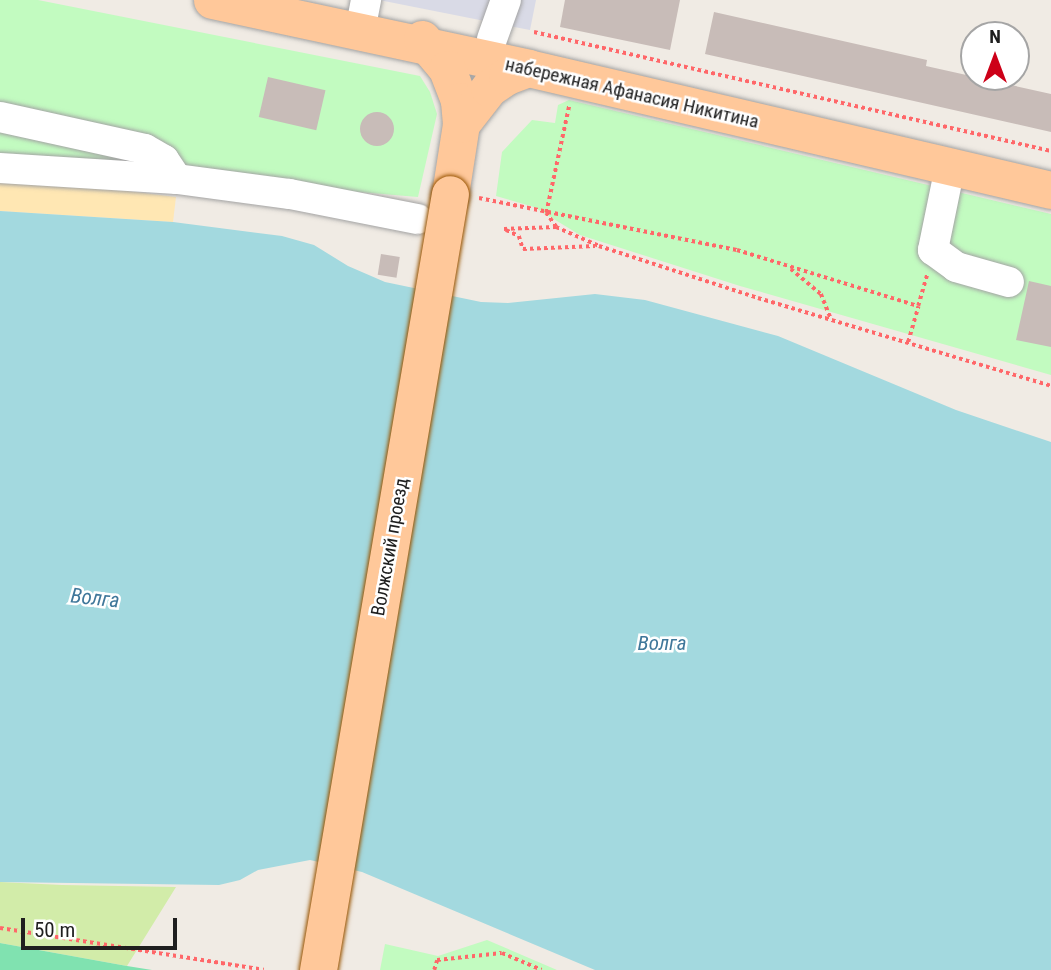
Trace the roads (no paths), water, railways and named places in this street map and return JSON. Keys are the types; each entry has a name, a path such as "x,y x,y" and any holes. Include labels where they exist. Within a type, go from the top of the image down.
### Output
{"main road":[{"name":"набережная Афанасия Никитина","path":"212,0 370,15"},
{"name":"набережная Афанасия Никитина","path":"308,0 489,49 1051,167"},
{"name":"Волжский проезд","path":"318,970 459,195 461,124 459,101 452,79 415,33 370,15"},
{"name":"набережная Афанасия Никитина","path":"428,46 489,49 528,68 1051,190"},
{"name":"Волжский проезд","path":"461,124 489,49"},
{"name":"Волжский проезд","path":"461,124 489,88 507,76 528,68"}],"street":[{"path":"489,49 506,0"},
{"path":"0,117 145,149 164,160 177,179"},
{"path":"950,167 933,250 956,267 1009,282"},
{"path":"0,168 177,179 290,194 418,219"}],"water":[{"name":"Волга","path":"0,211 173,222 282,236 314,245 348,266 385,282 481,302 508,303 595,294 645,300 778,336 956,410 1051,442 1051,970 595,970 362,872 310,860 258,870 240,880 219,885 0,882"}]}
